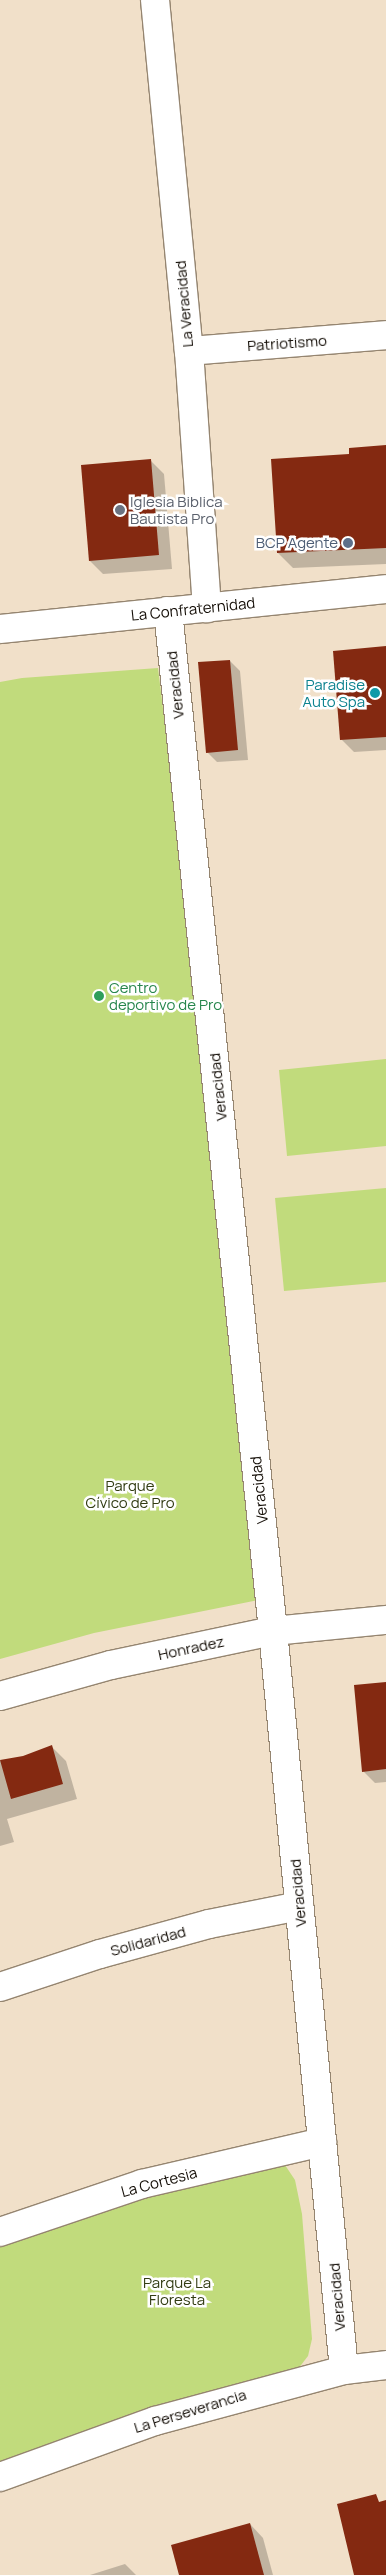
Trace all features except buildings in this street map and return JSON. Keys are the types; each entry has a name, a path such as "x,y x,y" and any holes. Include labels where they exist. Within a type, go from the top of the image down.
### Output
{"street":[{"name":"La Veracidad","path":"155,0 189,351 207,608"},
{"name":"Patriotismo","path":"189,351 386,335"},
{"name":"La Confraternidad","path":"0,629 386,589"},
{"name":"Veracidad","path":"168,611 273,1631 344,2370"},
{"name":"Honradez","path":"0,1696 110,1665 273,1631 386,1620"},
{"name":"Solidaridad","path":"0,1987 100,1954 209,1924 299,1906"},
{"name":"La Cortesia","path":"0,2232 142,2184 322,2142"},
{"name":"La Perseverancia","path":"0,2477 155,2421 344,2370 386,2365"}],"green space":[{"name":"Centro deportivo de Pro","path":"158,668 273,1597 94,1633 0,1659 0,682 22,678"},
{"path":"386,1059 386,1146 287,1156 279,1070"},
{"path":"386,1188 386,1282 284,1291 275,1198"},
{"name":"Parque La Floresta","path":"266,2160 285,2165 295,2180 302,2214 312,2339 308,2356 298,2369 0,2463 0,2235"}],"place":[{"name":"Iglesia Biblica Bautista Pro","path":"120,510"},
{"name":"BCP Agente","path":"348,543"},
{"name":"Paradise Auto Spa","path":"375,693"},
{"name":"Centro deportivo de Pro","path":"99,996"}],"park label":[{"name":"Parque Cívico de Pro","path":"130,1494"}]}
